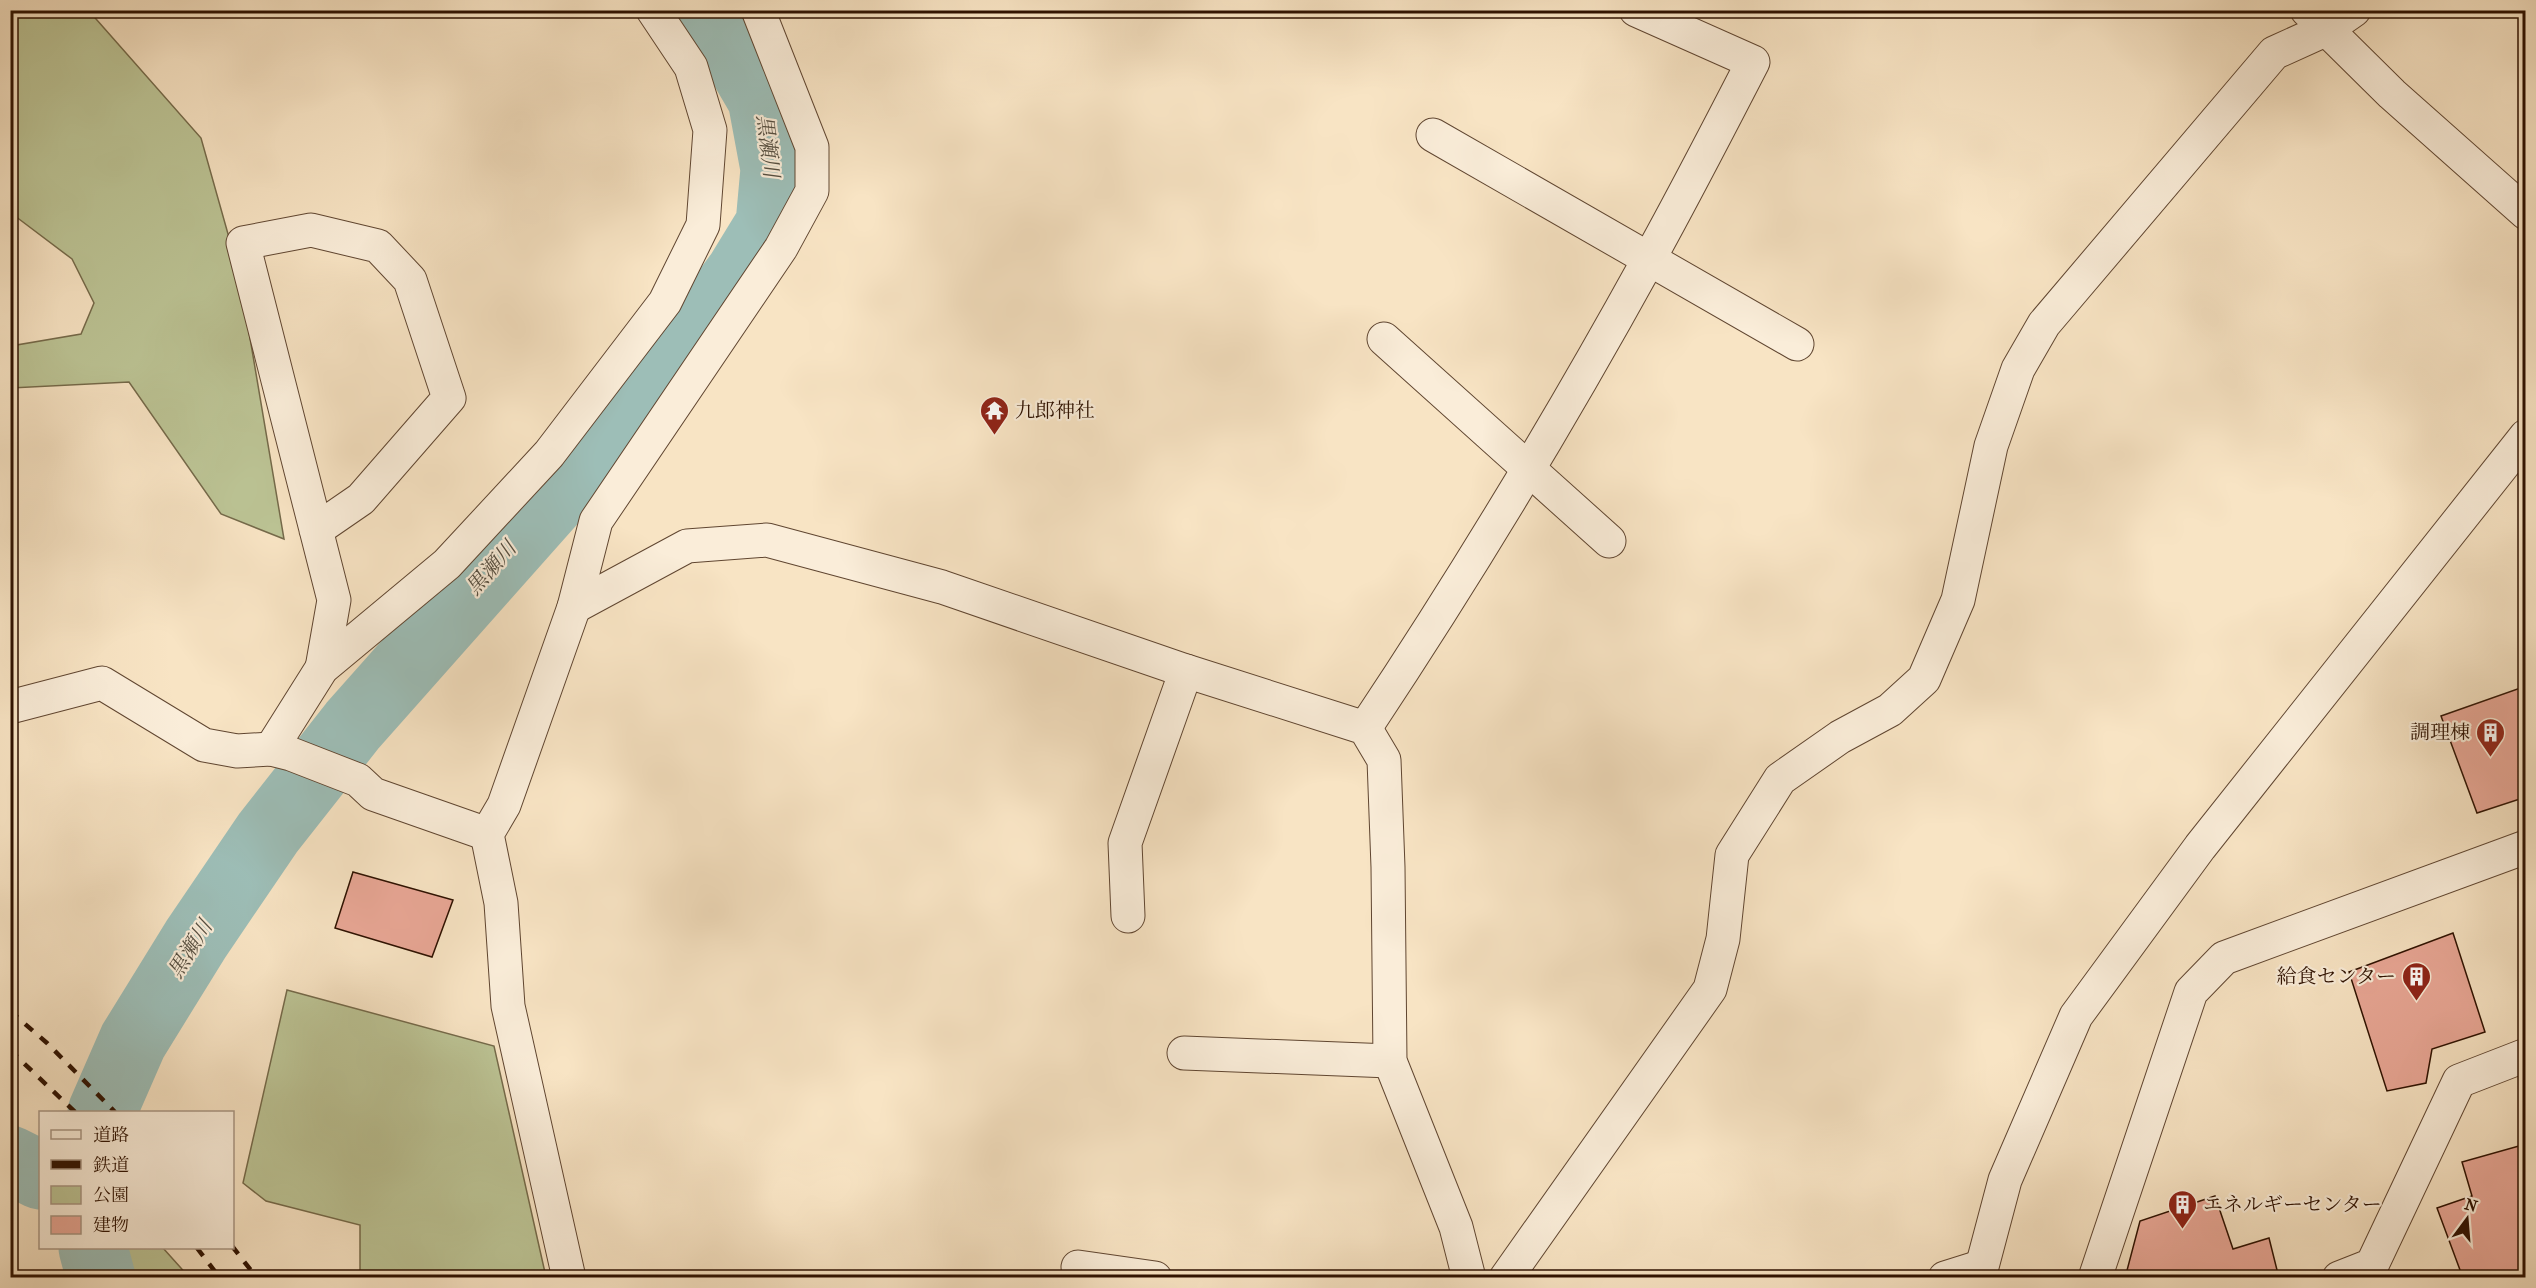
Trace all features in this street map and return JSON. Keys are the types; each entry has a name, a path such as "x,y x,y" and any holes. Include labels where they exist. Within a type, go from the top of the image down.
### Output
{"street":[{"path":"322,668 447,564 549,454 665,302 703,225 710,130 691,67 653,10"},
{"path":"568,1278 508,1006 501,903 487,834 504,805 574,607 596,521 781,248 812,191 812,147 758,10"},
{"path":"1365,728 1416,651 1529,468 1650,258 1753,62 1636,10"},
{"path":"1506,1278 1710,989 1723,939 1732,855 1780,779 1840,737 1890,710 1924,679 1958,600 1991,446 2018,369 2044,324 2274,53 2317,20 2354,10"},
{"path":"2317,20 2392,94 2526,213"},
{"path":"1433,135 1797,344"},
{"path":"281,751 322,668 334,600 316,530 243,243 310,230 378,246 410,280 449,398 361,499 316,530"},
{"path":"1384,339 1609,541"},
{"path":"1945,1278 1980,1273 2005,1180 2076,1016 2200,848 2526,436"},
{"path":"574,607 687,546 767,540 942,587 1186,671 1365,728 1384,760 1388,867 1390,1061 1456,1227 1469,1278"},
{"path":"1128,916 1125,843 1186,671"},
{"path":"10,707 102,683 204,745 237,752 281,751 358,780 373,794 487,834"},
{"path":"2095,1278 2191,992 2224,958 2523,848"},
{"path":"1184,1053 1390,1061"},
{"path":"2339,1278 2372,1265 2459,1081 2526,1055"},
{"path":"1078,1267 1155,1278"}],"green space":[{"path":"20,11 89,11 201,138 239,273 284,539 221,514 129,382 11,388 11,346 81,334 94,303 72,259 11,213 11,18"},
{"path":"287,990 494,1046 546,1277 360,1277 360,1225 266,1201 243,1183"},
{"path":"73,1249 164,1249 189,1277 69,1277"}],"building":[{"name":"調理棟","path":"2526,686 2526,797 2477,813 2441,716"},
{"path":"353,872 453,900 432,957 335,928"},
{"name":"給食センター","path":"2453,933 2485,1032 2432,1049 2426,1083 2387,1091 2349,972"},
{"path":"2526,1144 2526,1278 2463,1278 2437,1208 2472,1196 2462,1162"},
{"name":"エネルギーセンター","path":"2215,1196 2233,1249 2269,1238 2279,1278 2125,1278 2140,1221"}],"waterway":[{"name":"黒瀬川","path":"102,1111 133,1041 196,939 268,833 353,725 574,476 688,343 740,273 770,224 775,169 762,99 710,10"},
{"path":"10,1160 39,1174"},
{"name":"黒瀬川","path":"93,1249 101,1278"}],"railway":[{"path":"10,1011 47,1043 114,1111"},
{"path":"10,1050 74,1111"},
{"path":"198,1249 220,1278"},
{"path":"234,1249 257,1278"}],"place":[{"name":"九郎神社","path":"994,436"},
{"name":"調理棟","path":"2491,758"},
{"name":"給食センター","path":"2417,1002"},
{"name":"エネルギーセンター","path":"2182,1230"}]}
